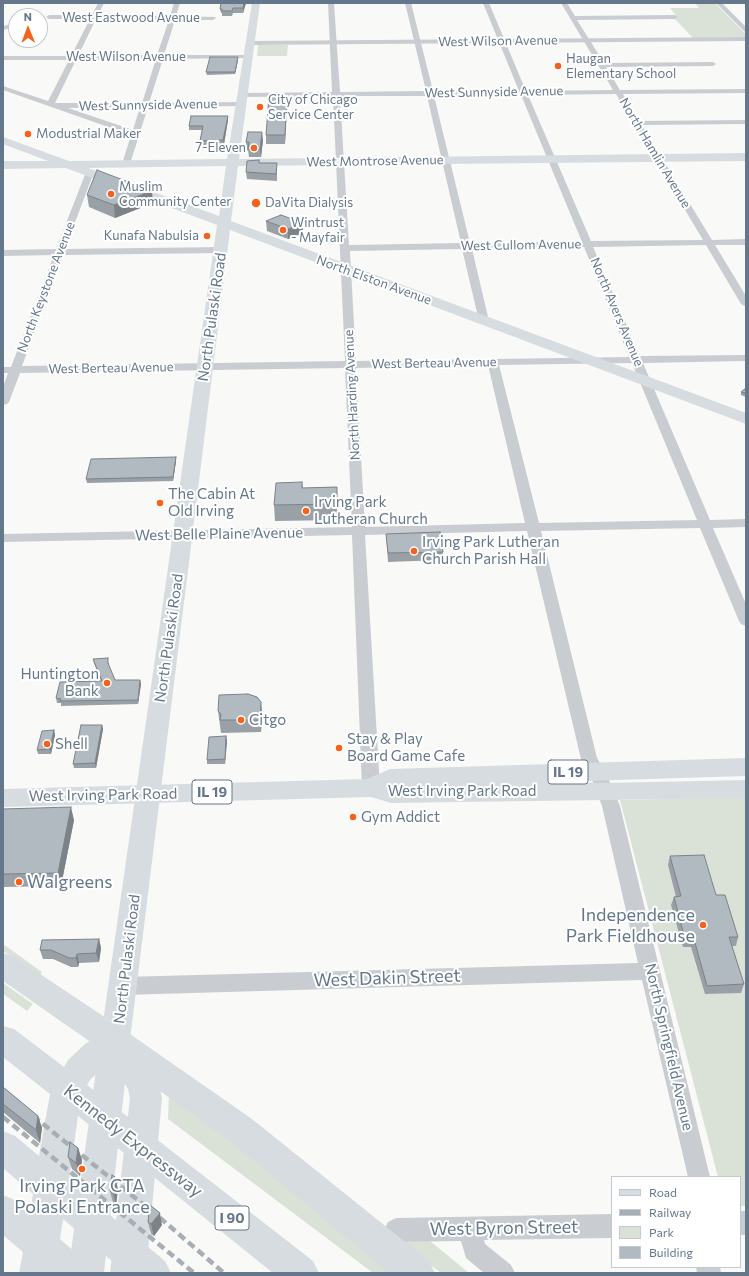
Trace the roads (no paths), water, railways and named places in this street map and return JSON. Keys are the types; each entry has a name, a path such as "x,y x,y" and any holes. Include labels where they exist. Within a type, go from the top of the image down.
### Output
{"main road":[{"name":"North Pulaski Road","path":"86,1273 205,366 256,3"},
{"name":"North Elston Avenue","path":"3,140 746,420"},
{"name":"West Montrose Avenue","path":"3,165 746,157"},
{"name":"West Irving Park Road","path":"3,798 371,788 391,794 546,791 601,781 746,767"},
{"name":"West Irving Park Road","path":"601,781 746,789"},
{"path":"3,965 241,1130 417,1273"},
{"name":"Kennedy Expressway","path":"3,1039 163,1163 301,1273"},
{"path":"37,1273 66,1092 79,1070 96,1054 116,1042"},
{"path":"116,1042 143,1085 146,1098 128,1273"},
{"path":"3,1146 153,1273"},
{"path":"10,1219 73,1273"}],"street":[{"path":"126,164 146,105 177,3"},
{"name":"North Harding Avenue","path":"331,3 345,248 371,788"},
{"path":"408,3 484,321"},
{"name":"North Avers Avenue","path":"486,3 647,382 746,621"},
{"name":"North Hamlin Avenue","path":"564,3 746,304"},
{"path":"719,3 746,31"},
{"path":"91,8 100,4"},
{"path":"52,105 100,4"},
{"path":"49,17 77,11"},
{"name":"West Eastwood Avenue","path":"49,17 213,18"},
{"path":"573,18 675,17"},
{"name":"West Wilson Avenue","path":"250,43 746,39"},
{"name":"West Wilson Avenue","path":"3,58 248,57"},
{"path":"601,65 713,64"},
{"path":"3,88 136,134"},
{"name":"West Sunnyside Avenue","path":"52,105 146,105 337,94 746,91"},
{"path":"637,123 746,122"},
{"name":"North Keystone Avenue","path":"3,402 90,172"},
{"name":"West Cullom Avenue","path":"345,248 746,242"},
{"path":"3,252 221,250"},
{"name":"West Berteau Avenue","path":"3,370 746,358"},
{"name":"North Springfield Avenue","path":"493,362 589,759 601,781 611,806 699,1176"},
{"name":"West Belle Plaine Avenue","path":"3,538 746,523"},
{"name":"West Dakin Street","path":"123,986 651,971"},
{"name":"West Byron Street","path":"396,1230 611,1226"},
{"path":"471,1229 474,1250 503,1273"}],"railway":[{"path":"33,1116 159,1217 224,1273"},
{"path":"3,1117 194,1273"}],"place":[{"name":"Haugan Elementary School","path":"558,66"},
{"name":"City of Chicago Service Center","path":"260,107"},
{"name":"Modustrial Maker","path":"28,134"},
{"name":"7-Eleven","path":"254,148"},
{"name":"Muslim Community Center","path":"111,194"},
{"name":"DaVita Dialysis","path":"256,203"},
{"name":"Wintrust - Mayfair","path":"283,230"},
{"name":"Kunafa Nabulsia","path":"207,236"},
{"name":"The Cabin At Old Irving","path":"160,503"},
{"name":"Irving Park Lutheran Church","path":"306,511"},
{"name":"Irving Park Lutheran Church Parish Hall","path":"414,551"},
{"name":"Huntington Bank","path":"107,683"},
{"name":"Citgo","path":"241,720"},
{"name":"Shell","path":"47,744"},
{"name":"Stay & Play Board Game Cafe","path":"339,748"},
{"name":"Gym Addict","path":"353,817"},
{"name":"Walgreens","path":"19,882"},
{"name":"Independence Park Fieldhouse","path":"703,925"},
{"name":"Irving Park CTA Polaski Entrance","path":"82,1169"}]}
